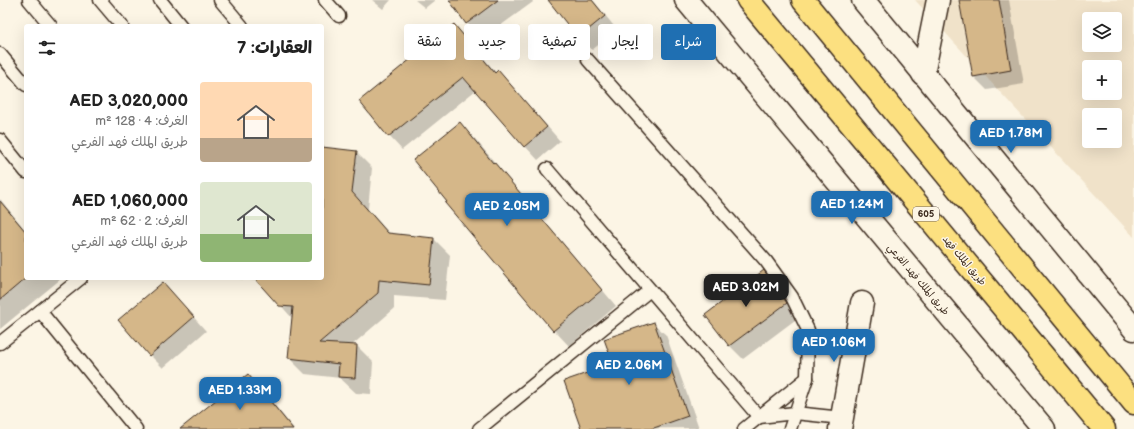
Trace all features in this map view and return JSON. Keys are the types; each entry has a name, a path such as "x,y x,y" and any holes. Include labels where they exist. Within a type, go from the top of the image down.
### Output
{"highway":[{"name":"طريق الملك فهد","path":"748,0 1104,429"},
{"path":"803,0 1134,404"}],"main road":[{"name":"طريق الملك فهد الفرعي","path":"686,0 1044,429"},
{"path":"863,0 1134,329"},
{"path":"923,74 938,0"},
{"path":"841,424 862,303"}],"lane":[{"path":"30,0 49,24"},
{"path":"100,0 120,24"},
{"path":"160,0 179,24"},
{"path":"220,0 240,24"},
{"path":"326,0 339,16"},
{"path":"0,54 24,83"},
{"path":"588,60 766,261 792,297 808,330 807,378 790,429"},
{"path":"0,140 24,170"},
{"path":"547,169 759,417"},
{"path":"0,343 79,280"},
{"path":"482,428 650,290"},
{"path":"40,311 136,429"},
{"path":"744,429 807,378"},
{"path":"759,417 795,413 841,424"}],"shaded area":[{"path":"915,0 1134,0 1134,237"}],"building":[{"path":"449,0 498,0 466,24"},
{"path":"548,0 592,0 605,16 590,28 590,24 567,24"},
{"path":"959,0 999,0 1011,70 973,77"},
{"path":"456,26 464,36 464,60 484,60 495,73 498,70 547,127 524,147 463,77 388,137 359,101 410,60 456,60"},
{"path":"460,122 493,163 494,162 602,290 553,331 445,203 447,202 413,160"},
{"path":"324,147 357,151 352,192 388,233 434,238 429,285 379,280 378,293 319,343 357,345 355,378 338,377 339,364 288,358 293,307 279,306 256,280 324,280"},
{"path":"0,201 24,230 24,280 0,300"},
{"path":"764,270 787,303 729,346 705,315"},
{"path":"163,282 194,317 149,356 118,320"},
{"path":"654,322 688,416 651,429 581,429 564,381 613,364 604,339"},
{"path":"248,374 293,429 180,429"}]}
